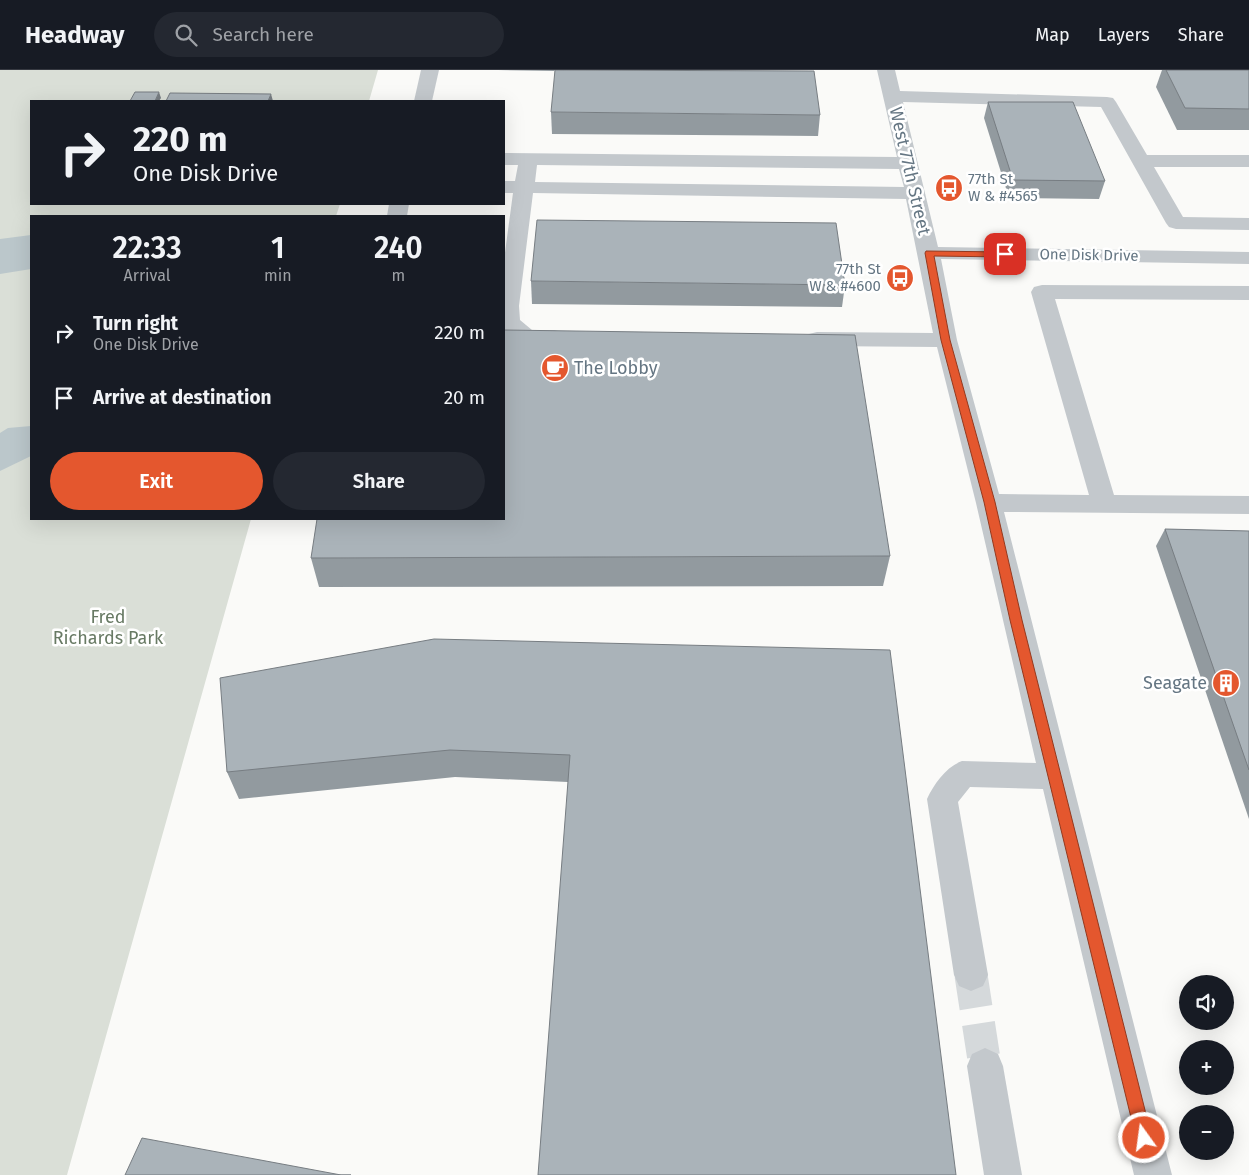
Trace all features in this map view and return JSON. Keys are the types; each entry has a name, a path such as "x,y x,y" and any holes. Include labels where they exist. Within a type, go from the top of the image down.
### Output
{"street":[{"path":"423,100 430,70"},
{"path":"889,83 1107,102 1176,223 1205,293"},
{"name":"West 77th Street","path":"889,83 929,253 946,340 989,502 1153,1175"},
{"path":"505,159 908,163"},
{"path":"528,159 506,306 509,322 527,337 576,337"},
{"path":"1141,161 1249,162"},
{"path":"505,187 915,193"},
{"path":"1176,223 1249,224"},
{"name":"One Disk Drive","path":"929,253 1249,258"},
{"path":"1104,504 1042,292 1249,293"},
{"path":"796,339 946,340"},
{"path":"989,502 1249,505"},
{"path":"970,975 942,799 962,774 1055,776"},
{"path":"985,1066 1003,1175"}],"green space":[{"name":"Fred Richards Park","path":"0,70 378,70 369,100 30,100 30,205 340,205 336,215 30,215 30,520 251,520 67,1175 0,1175"}],"shaded area":[{"path":"30,235 30,269 0,274 0,239"},
{"path":"30,426 30,456 0,471 0,433 8,428"}],"building":[{"path":"555,70 814,71 820,115 551,112"},
{"path":"1166,70 1249,70 1249,109 1185,108"},
{"path":"135,92 159,92 155,100 131,100"},
{"path":"170,93 271,94 268,100 166,100"},
{"path":"988,102 1073,102 1105,181 1013,180"},
{"path":"537,220 836,223 845,285 531,281"},
{"path":"505,330 855,335 890,556 311,558 317,520 505,520"},
{"name":"Seagate","path":"1165,529 1249,531 1249,770"},
{"path":"434,639 890,650 956,1175 538,1175 570,755 450,750 227,772 220,678"},
{"path":"142,1138 341,1175 125,1175"}],"tunnel":[{"path":"971,975 985,1066"}],"place":[{"name":"77th St W & #4565","path":"949,188"},
{"name":"77th St W & #4600","path":"900,278"},
{"name":"The Lobby","path":"555,368"},
{"name":"Seagate","path":"1226,683"}],"route":[{"path":"1005,254 929,253 946,340 989,502 1016,620 1144,1138"}]}
